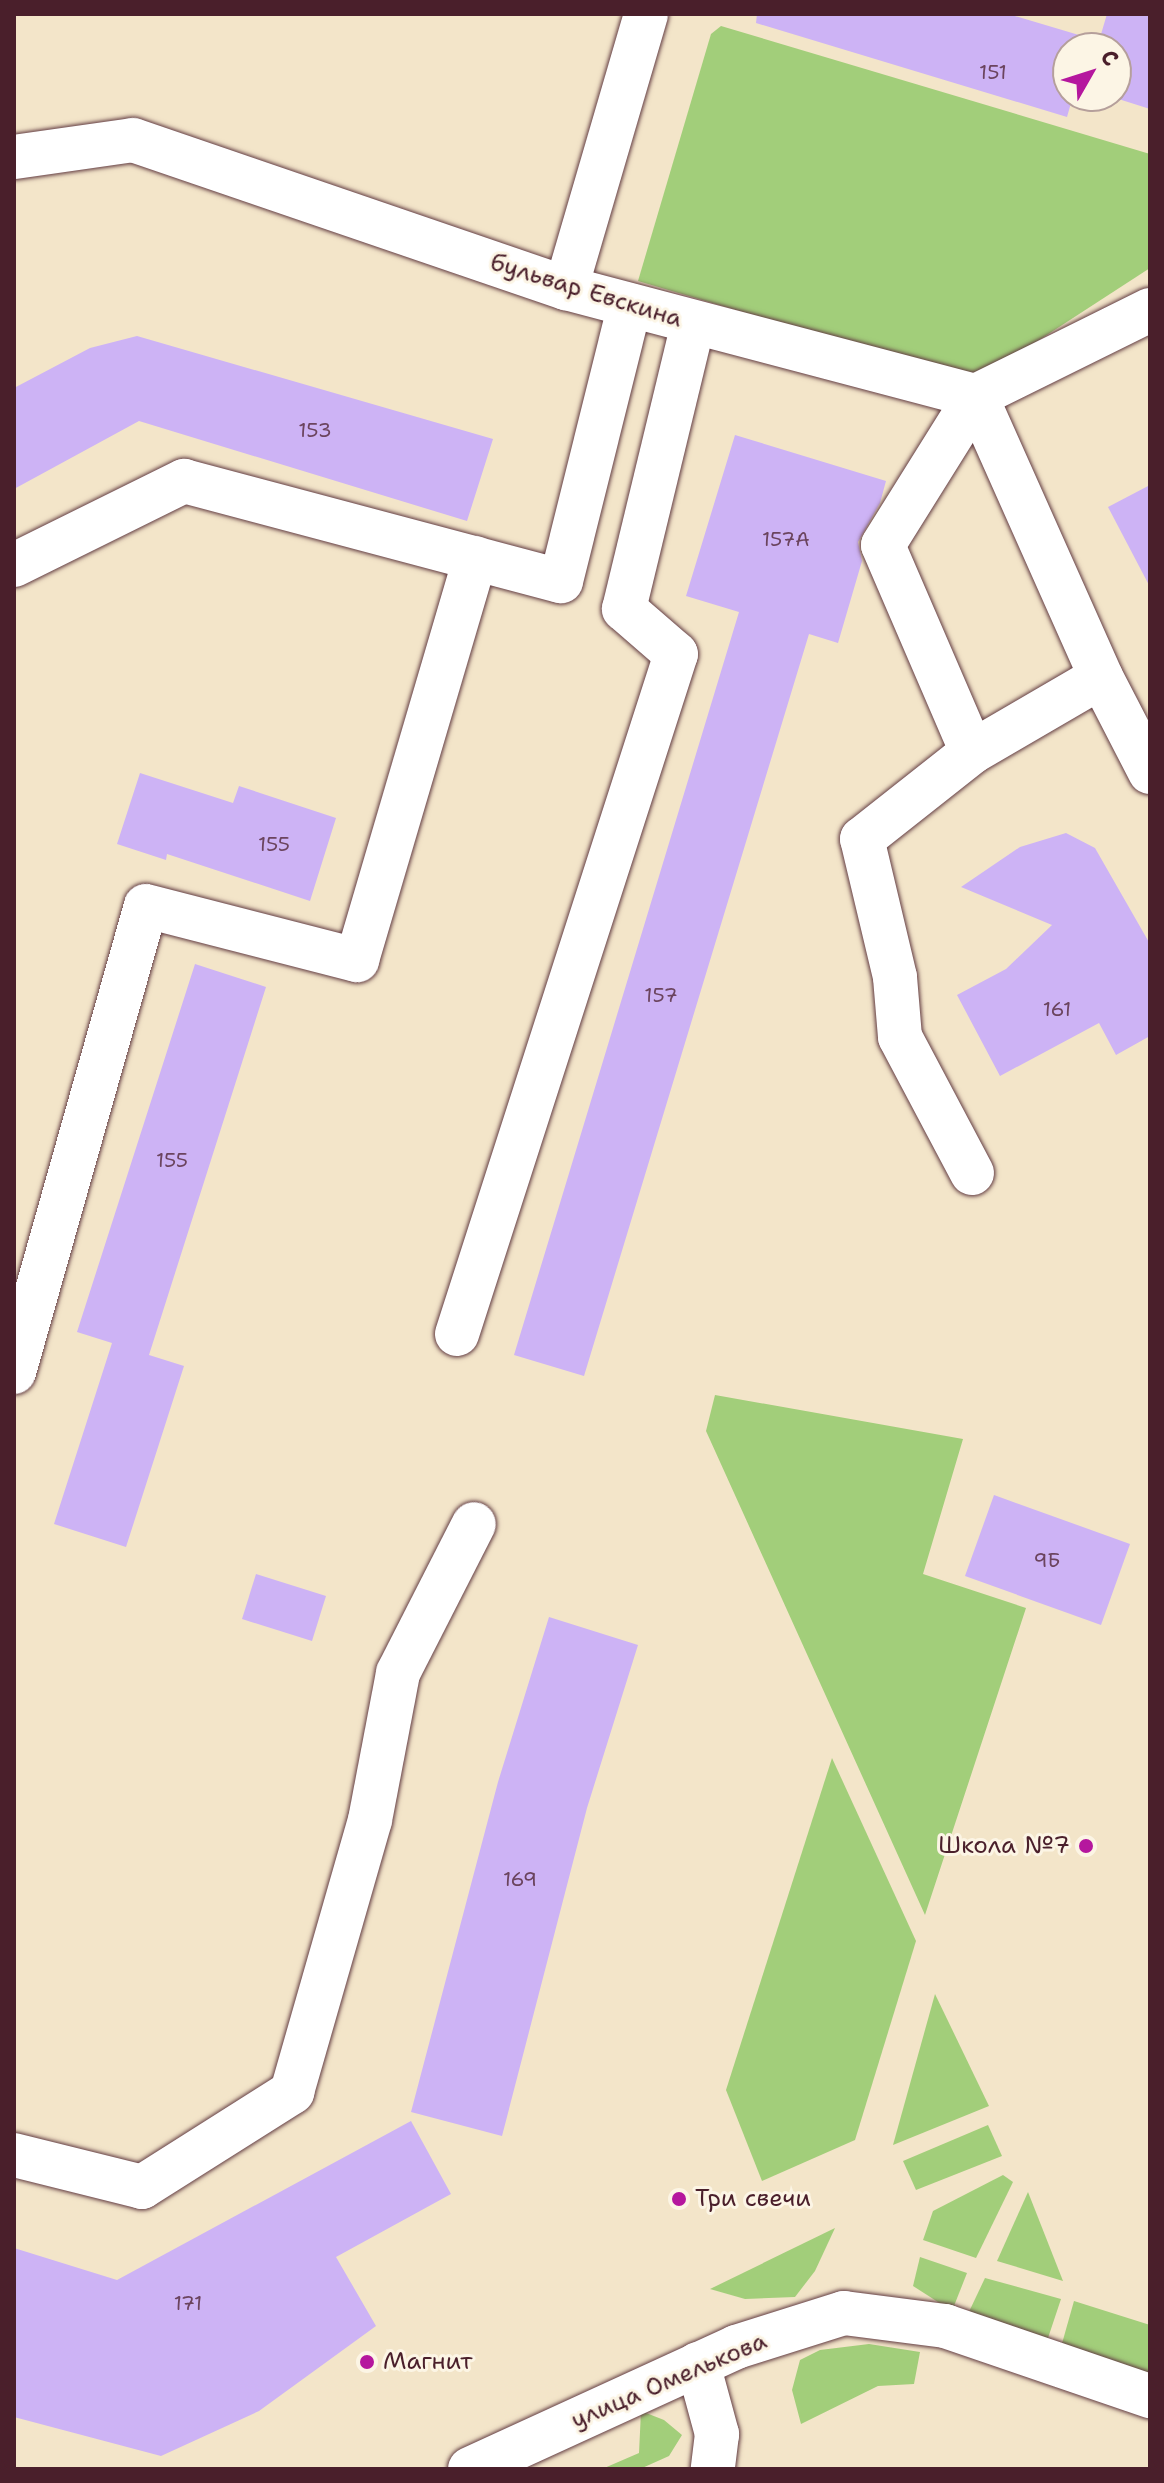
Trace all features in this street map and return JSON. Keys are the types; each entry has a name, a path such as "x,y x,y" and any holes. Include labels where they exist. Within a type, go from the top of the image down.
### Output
{"street":[{"path":"566,288 646,14"},
{"name":"бульвар Евскина","path":"14,157 133,140 566,288 976,396"},
{"path":"14,565 184,481 561,581 630,305"},
{"path":"972,752 883,545 976,396 1150,310"},
{"path":"457,1334 676,654 624,609 693,323"},
{"path":"976,396 1101,677 1150,772"},
{"path":"14,1372 146,906 357,960 475,558"},
{"path":"972,1173 900,1037 895,977 862,839 972,752 1101,677"},
{"path":"14,2155 142,2187 292,2092 370,1820 398,1673 474,1524"},
{"name":"улица Омелькова","path":"470,2469 736,2347 844,2313 945,2326 1150,2396"},
{"path":"698,2364 717,2434 713,2469"}],"green space":[{"path":"721,26 1150,154 1150,268 976,381 638,281 711,34"},
{"path":"715,1395 963,1439 923,1574 1026,1608 925,1915 706,1431"},
{"path":"832,1758 916,1941 855,2140 762,2181 726,2090"},
{"path":"935,1994 989,2106 893,2145"},
{"path":"988,2125 1002,2156 916,2190 903,2161"},
{"path":"1003,2175 1013,2182 976,2258 923,2240 933,2211"},
{"path":"1028,2192 1063,2281 997,2261"},
{"path":"835,2228 815,2271 795,2297 745,2299 710,2289"},
{"path":"920,2257 967,2273 952,2311 913,2286"},
{"path":"985,2278 1061,2299 1047,2341 967,2316"},
{"path":"1074,2301 1150,2325 1150,2376 1061,2347"},
{"path":"869,2344 920,2352 914,2384 878,2386 801,2424 792,2390 800,2360 820,2350"},
{"path":"641,2411 664,2420 682,2435 669,2456 640,2469 602,2469 639,2453"}],"building":[{"path":"757,14 1008,14 1069,32 1052,32 1052,112 1068,112 1067,117 756,23"},
{"path":"1107,14 1150,14 1150,109 1132,103 1132,32 1102,32"},
{"path":"137,336 493,439 467,521 139,421 14,489 14,388 90,348"},
{"path":"735,435 886,481 880,503 858,542 862,561 838,643 809,634 584,1376 514,1355 739,612 686,596"},
{"path":"1150,485 1150,587 1108,507"},
{"path":"140,773 233,803 239,786 336,818 310,901 167,854 166,860 117,844"},
{"path":"1066,833 1095,848 1150,944 1150,1036 1116,1055 1099,1023 1000,1076 957,995 1006,969 1052,925 961,887 1020,847"},
{"path":"195,964 266,987 149,1355 184,1366 126,1547 54,1524 112,1343 77,1332"},
{"path":"994,1495 1130,1544 1101,1625 965,1576"},
{"path":"256,1574 326,1596 312,1641 242,1619"},
{"path":"549,1617 638,1645 587,1808 502,2136 411,2112 498,1782"},
{"path":"411,2121 451,2194 336,2257 376,2326 259,2411 161,2456 14,2417 14,2248 117,2280"}],"place":[{"name":"Школа №7","path":"1086,1846"},
{"name":"Три свечи","path":"679,2199"},
{"name":"Магнит","path":"367,2362"}]}
